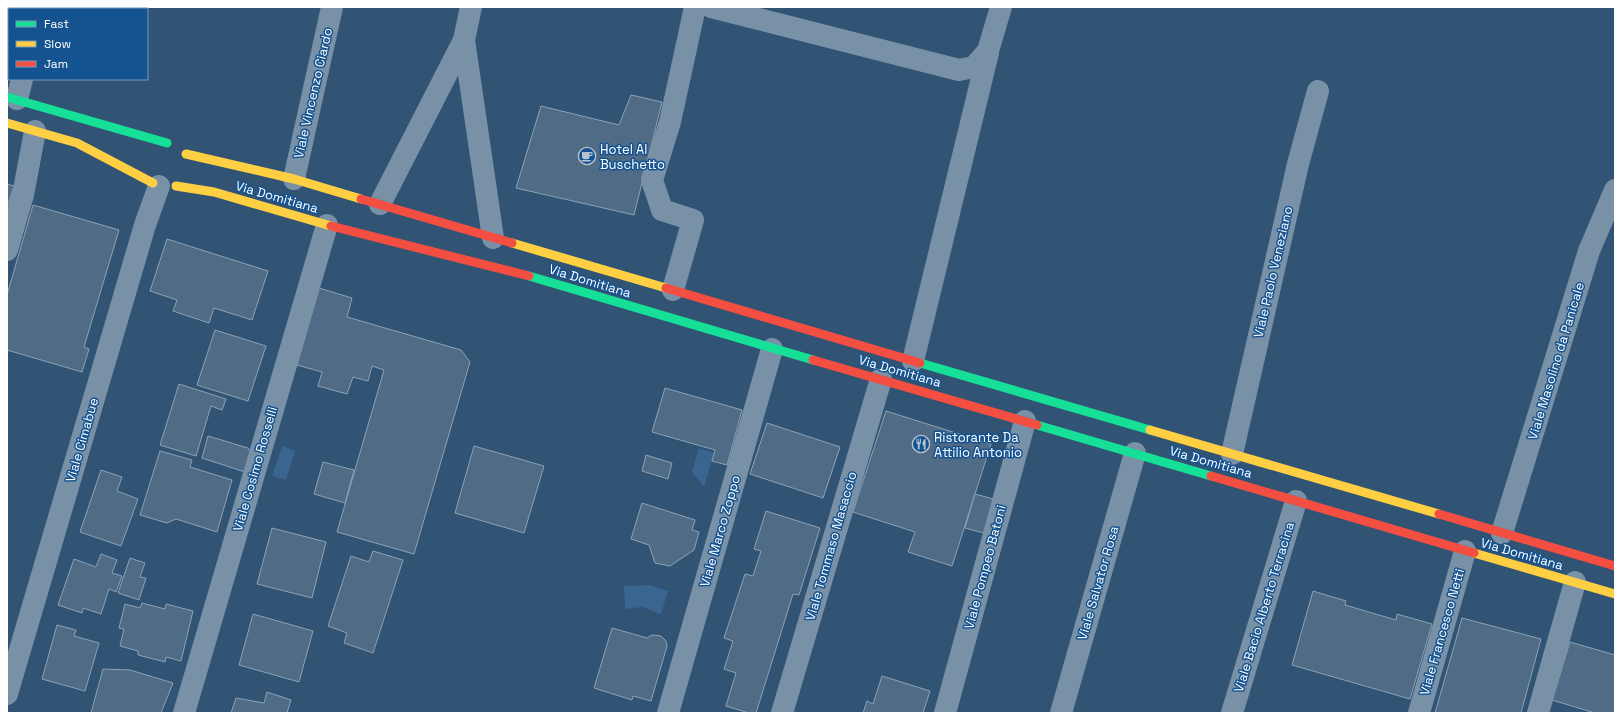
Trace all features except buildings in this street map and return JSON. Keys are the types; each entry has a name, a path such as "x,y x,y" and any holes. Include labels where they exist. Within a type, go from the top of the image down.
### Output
{"main road":[{"name":"Via Domitiana","path":"15,92 177,147 380,204 1615,566"},
{"name":"Via Domitiana","path":"7,123 78,143 163,185 214,192 327,225 503,268 772,349 881,379 1615,594"},
{"path":"144,165 148,178 163,185 182,182 188,172 189,161 177,147 154,147"}],"street":[{"name":"Viale Vincenzo Ciardo","path":"294,179 332,7"},
{"path":"380,204 464,40 471,7"},
{"path":"673,290 693,220 662,210 652,180 670,122 695,7"},
{"path":"711,7 959,70 974,67 988,51"},
{"path":"913,361 988,51 1001,7"},
{"path":"464,40 493,238"},
{"name":"Viale Paolo Veneziano","path":"1232,454 1298,164 1318,91"},
{"path":"7,250 23,195 35,131"},
{"name":"Viale Cimabue","path":"7,694 145,225 163,185"},
{"name":"Viale Masolino da Panicale","path":"1502,533 1589,251 1615,190"},
{"name":"Viale Cosimo Rosselli","path":"184,713 327,225"},
{"name":"Viale Marco Zoppo","path":"668,713 772,349"},
{"name":"Viale Tommaso Masaccio","path":"782,713 881,379"},
{"name":"Viale Pompeo Batoni","path":"945,713 1025,421"},
{"name":"Viale Salvator Rosa","path":"1061,713 1135,453"},
{"name":"Viale Bacio Alberto Terracina","path":"1232,713 1296,501"},
{"name":"Viale Francesco Netti","path":"1419,713 1465,551"},
{"path":"1538,713 1575,582"}],"water":[{"path":"282,446 295,451 286,480 272,476"},
{"path":"699,448 714,453 704,487 692,472"},
{"path":"649,585 668,591 661,614 642,607 625,609 624,586"}],"traffic: fast":[{"path":"7,97 167,143"},
{"path":"529,276 813,360"},
{"path":"920,363 1150,430"},
{"path":"1037,425 1211,476"}],"traffic: slow":[{"path":"7,123 77,143 153,183"},
{"path":"186,154 294,179 361,199"},
{"path":"176,186 214,192 331,226"},
{"path":"512,243 666,288"},
{"path":"1150,430 1439,514"},
{"path":"1474,553 1615,594"}],"traffic: jam":[{"path":"361,199 512,243"},
{"path":"331,226 529,276"},
{"path":"666,288 920,363"},
{"path":"813,360 1037,425"},
{"path":"1211,476 1474,553"},
{"path":"1439,514 1615,566"}],"place":[{"name":"Hotel Al Buschetto","path":"587,156"},
{"name":"Ristorante Da Attilio Antonio","path":"921,444"}]}
